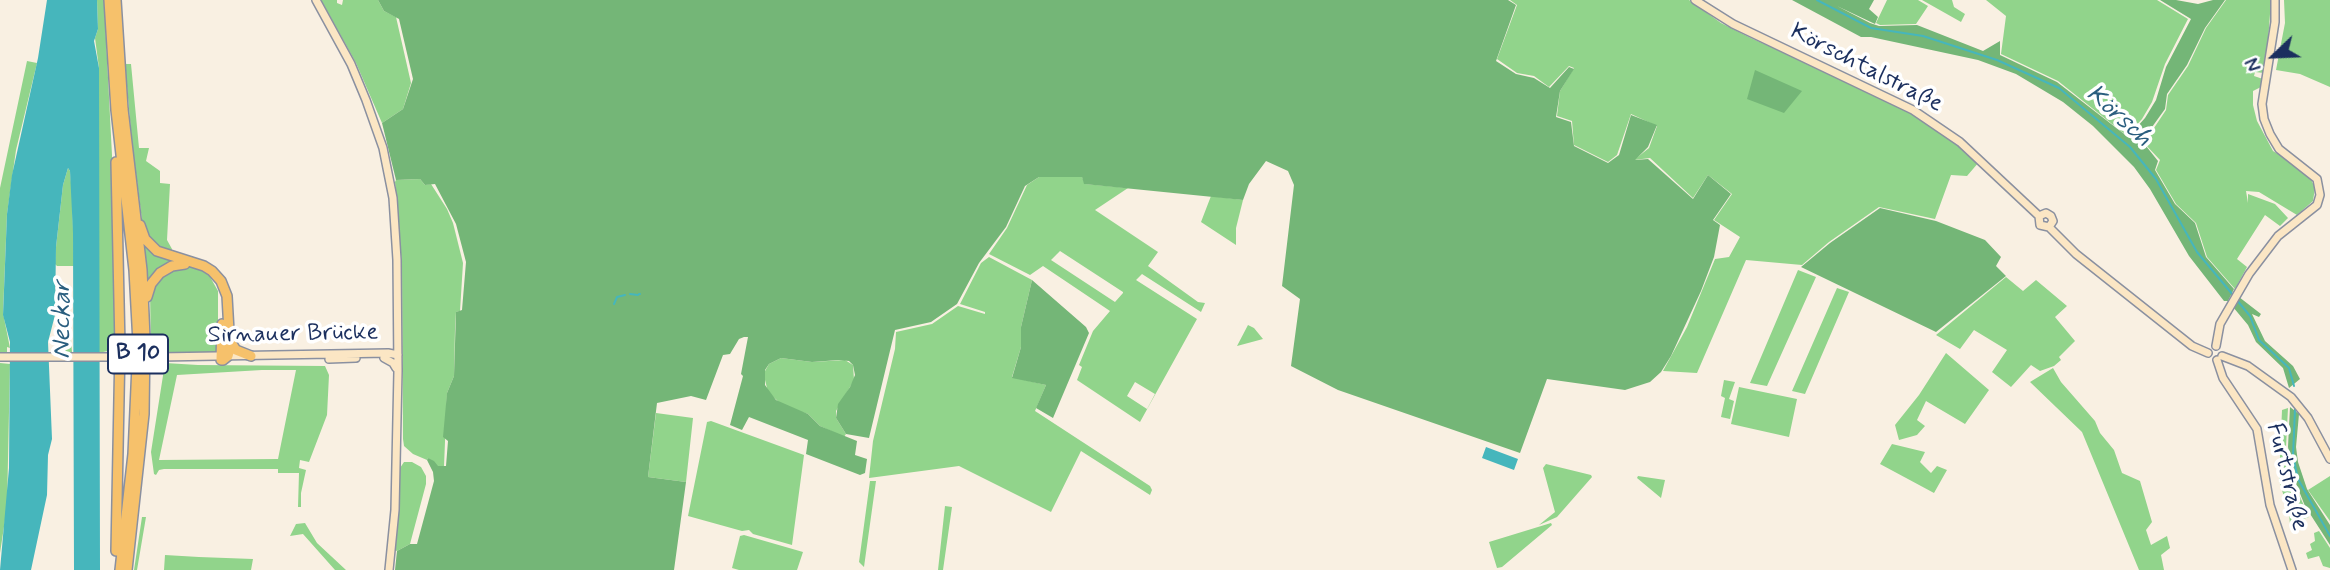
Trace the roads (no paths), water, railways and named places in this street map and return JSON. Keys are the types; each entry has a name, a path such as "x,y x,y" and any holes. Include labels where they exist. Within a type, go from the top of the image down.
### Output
{"highway":[{"name":"B 10","path":"109,0 118,138 134,270 138,344 133,454 118,570"},
{"name":"B 10","path":"116,0 123,109 145,315 144,414 127,570"},
{"path":"118,138 118,570"},
{"path":"135,207 143,235 153,249 167,256 200,264 218,277 226,296 229,338 223,358"},
{"path":"145,315 151,284 163,270 181,264 191,264 204,269 219,286 222,295 223,358"},
{"path":"229,338 236,350 251,356"}],"main road":[{"path":"316,0 359,82 383,148 395,216 398,371 395,510 389,570"},
{"name":"Körschtalstraße","path":"1695,0 1732,24 1913,110 1960,142 2039,216 2040,225 2049,227 2076,254 2192,346 2208,353"},
{"path":"2216,346 2219,328 2237,292 2271,244 2312,210 2320,195 2316,179 2284,154 2270,134 2262,104 2275,22 2275,0"},
{"path":"398,334 383,356 393,363 398,371"},
{"path":"2216,346 2210,348 2208,353 2211,359 2219,358 2248,366 2291,397 2308,418 2330,459"},
{"path":"2216,346 2222,350 2219,358"},
{"name":"Sirnauer Brücke","path":"0,357 223,358 398,355"},
{"name":"Sirnauer Brücke","path":"223,358 383,356"},
{"name":"Furtstraße","path":"2219,358 2223,377 2257,429 2270,505 2292,570"}],"water":[{"path":"47,0 97,0 98,29 94,41 99,68 100,570 74,570 73,233 68,168 63,185 56,247 55,315 48,342 52,439 48,455 47,495 31,570 0,570 9,468 10,342 3,315 7,214 12,175 38,58"},
{"path":"1486,447 1518,459 1514,470 1482,458"}],"waterway":[{"name":"Körsch","path":"1817,0 1871,28 1923,36 1997,60 2059,88 2130,147 2156,179 2197,252 2233,295"},
{"path":"630,294 638,295"},
{"path":"614,304 617,297 625,295"},
{"name":"Körsch","path":"2236,299 2250,316 2259,340 2289,368 2294,386"},
{"name":"Körsch","path":"2295,409 2293,456 2298,479 2330,536"}],"water label":[{"name":"Neckar","path":"64,320"}]}
